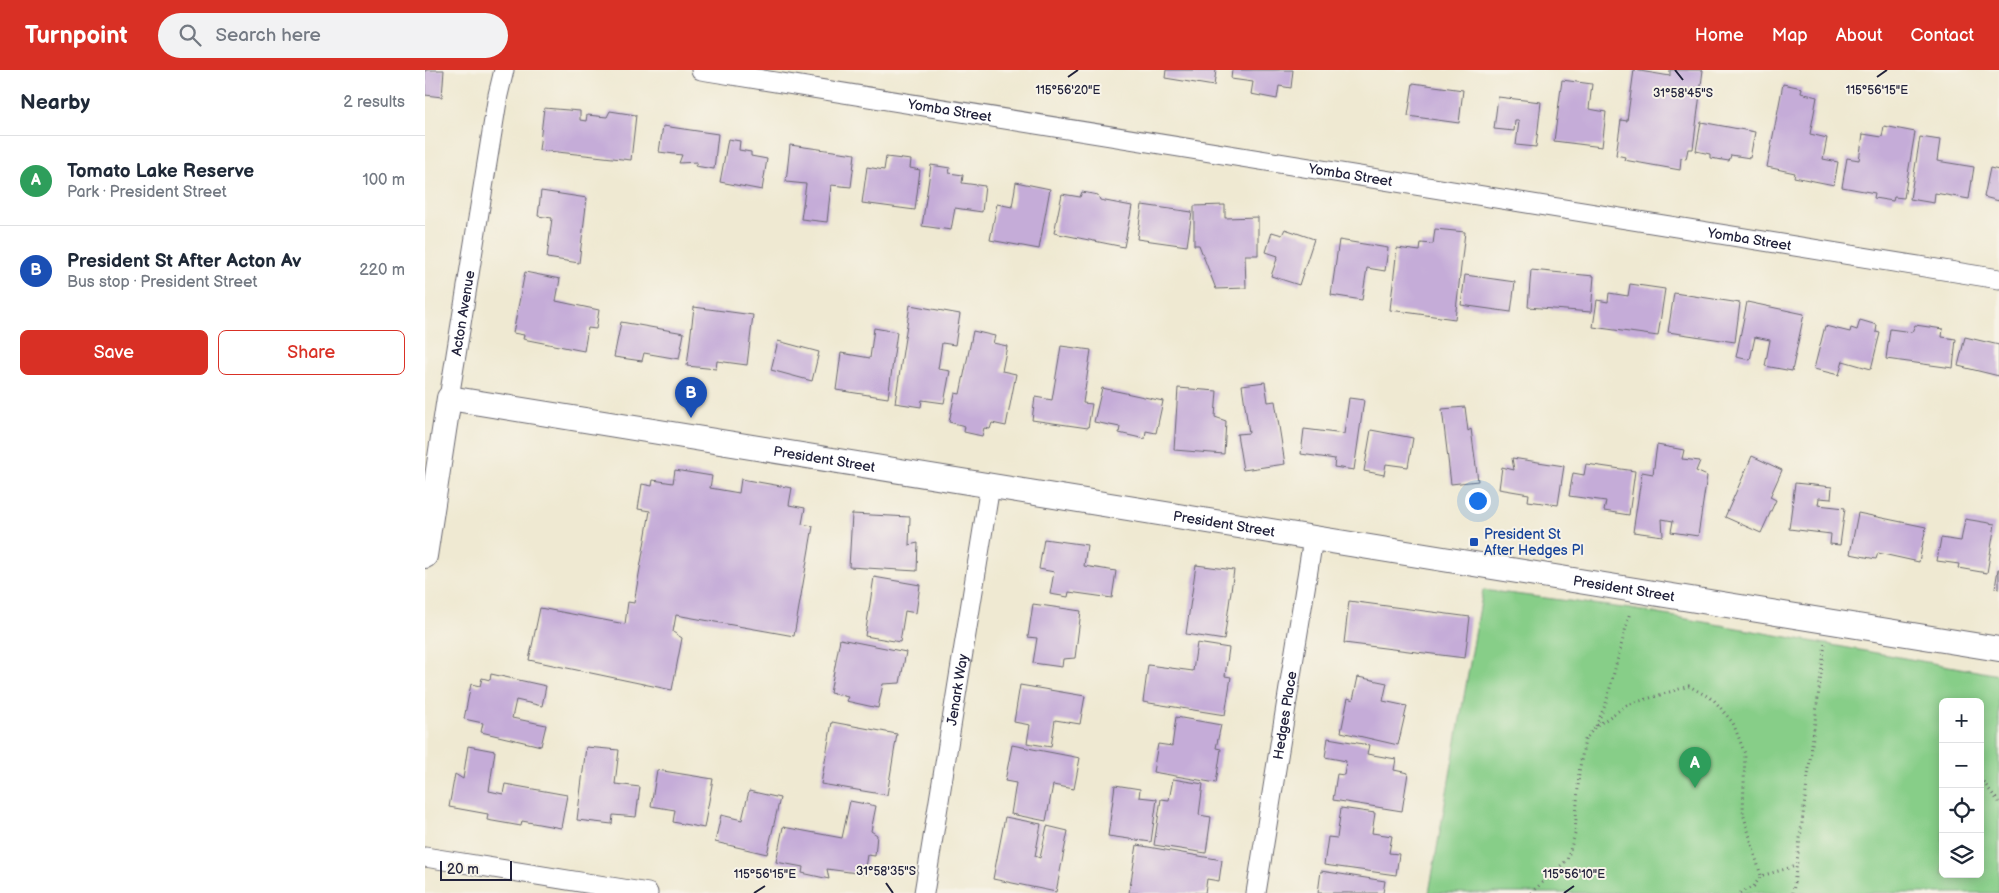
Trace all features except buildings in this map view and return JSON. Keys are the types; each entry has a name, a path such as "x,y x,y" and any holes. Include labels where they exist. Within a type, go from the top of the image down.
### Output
{"street":[{"name":"Acton Avenue","path":"425,556 498,95 504,70"},
{"name":"Yomba Street","path":"701,70 1999,279"},
{"name":"President Street","path":"449,398 1999,649"},
{"name":"Jenark Way","path":"925,893 991,486"},
{"name":"Hedges Place","path":"1256,893 1313,539"},
{"path":"425,857 648,893"}],"path":[{"path":"1531,893 1567,860 1575,834 1579,772 1585,740 1595,727 1605,703 1631,609"},
{"path":"1793,893 1825,642"},
{"path":"1595,727 1627,705 1689,686 1714,700 1733,722 1745,754 1743,813 1761,876"},
{"path":"1984,783 1999,802"},
{"path":"1740,893 1754,886 1761,876 1797,866"}],"green space":[{"path":"1483,590 1631,609 1999,675 1999,893 1429,893"}],"place":[{"name":"President St After Acton Av","path":"691,418"},
{"name":"President St After Hedges Pl","path":"1474,542"},
{"name":"Tomato Lake Reserve","path":"1695,788"}]}
